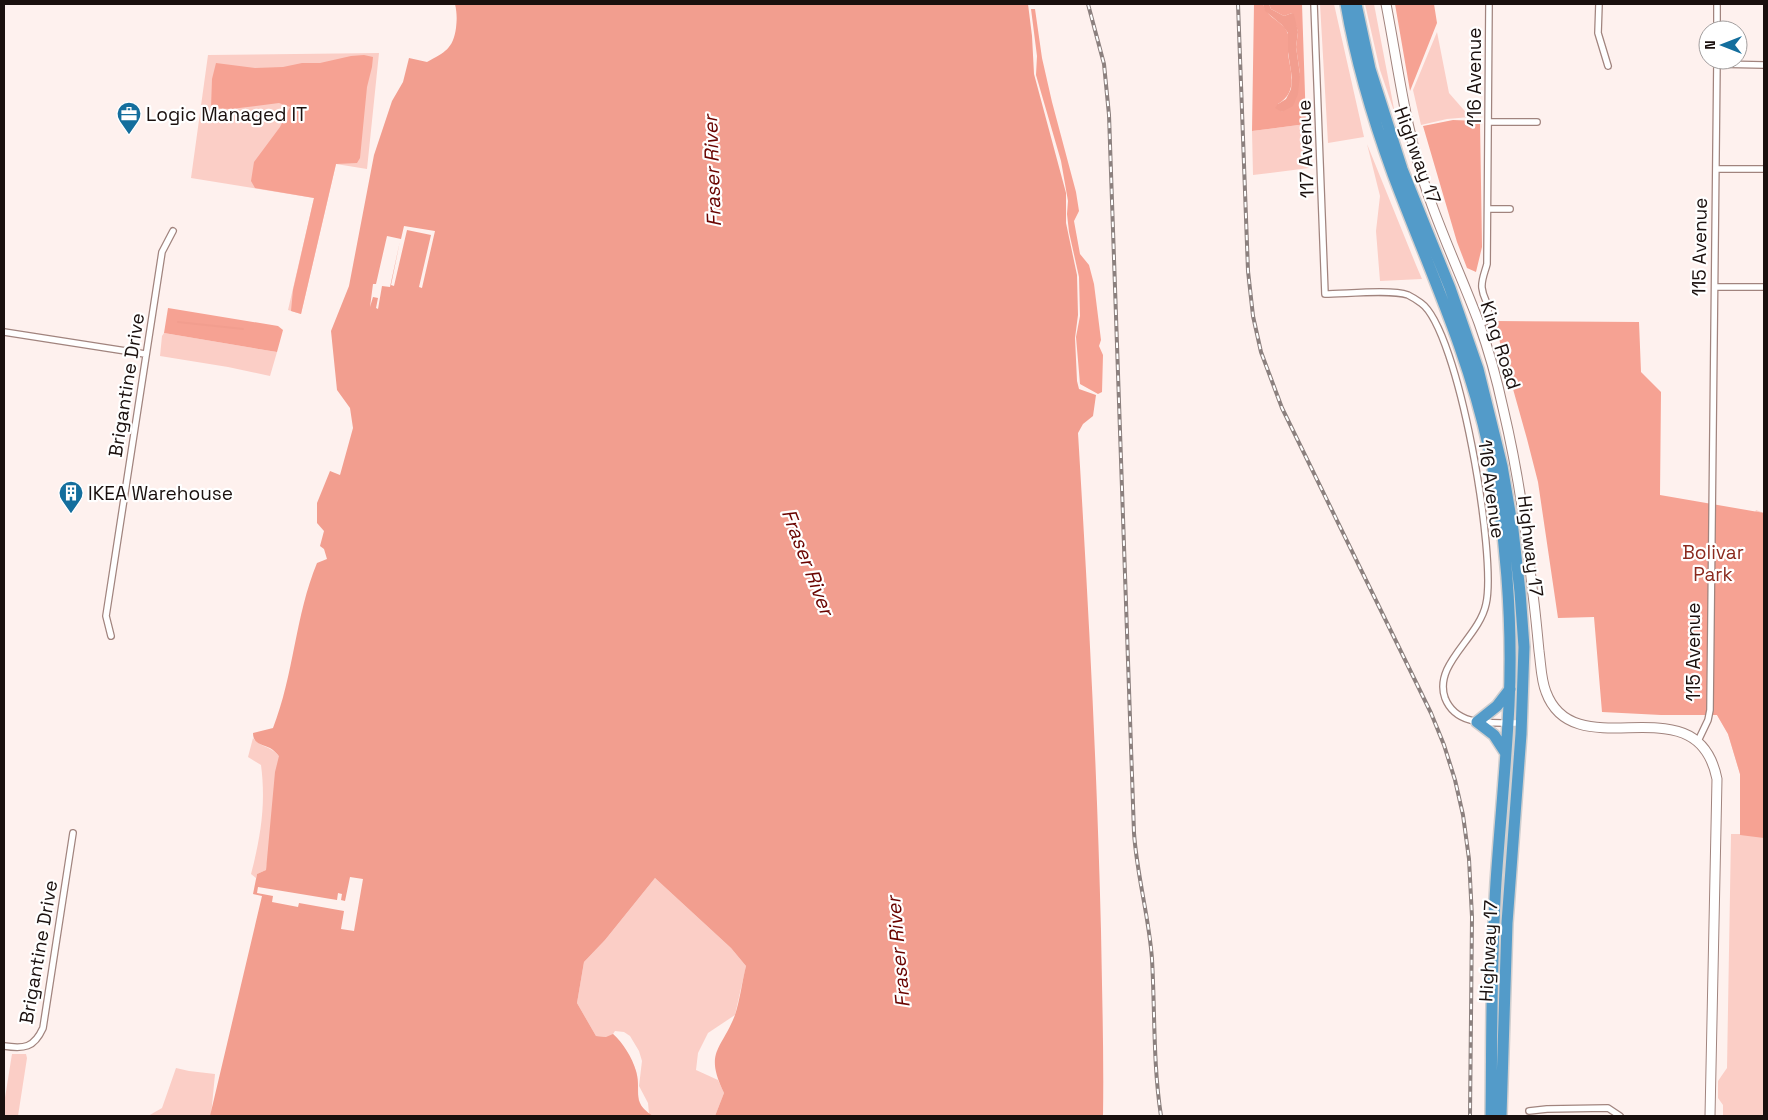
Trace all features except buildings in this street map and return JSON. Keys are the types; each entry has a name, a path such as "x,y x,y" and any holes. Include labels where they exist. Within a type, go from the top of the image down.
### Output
{"highway":[{"name":"Highway 17","path":"1346,4 1359,67 1393,173 1456,334 1480,413 1495,484 1508,603 1510,689 1496,884 1491,1116"},
{"name":"Highway 17","path":"1356,4 1370,69 1402,169 1450,288 1478,369 1490,411 1508,500 1520,592 1524,647 1522,723 1509,884 1501,1116"},
{"path":"1505,752 1494,735 1477,722 1497,706 1510,689"}],"street":[{"name":"117 Avenue","path":"1314,4 1325,294"},
{"name":"King Road","path":"1386,4 1419,166 1427,193 1479,324 1497,383 1515,462 1526,528 1542,678 1546,692 1552,704 1572,722 1585,726 1666,728 1684,732 1698,742"},
{"name":"116 Avenue","path":"1479,324 1485,322 1489,314 1488,304 1482,289 1487,264 1489,4"},
{"path":"1598,4 1598,33 1608,66"},
{"path":"1717,20 1718,4"},
{"path":"1748,64 1764,65"},
{"name":"115 Avenue","path":"1698,742 1708,720 1710,710 1711,446 1717,70"},
{"path":"1488,122 1537,122"},
{"path":"1716,169 1764,169"},
{"path":"1488,210 1510,210"},
{"name":"Brigantine Drive","path":"111,636 106,616 145,354 162,252 173,230"},
{"path":"1715,287 1764,287"},
{"name":"116 Avenue","path":"1325,294 1388,292 1408,295 1422,304 1433,315 1440,331 1462,397 1472,448 1481,505 1488,577 1488,596 1484,614 1452,660 1444,676 1444,693 1453,710 1465,719 1477,722"},
{"path":"4,332 145,354"},
{"path":"1477,722 1522,723"},
{"path":"1698,742 1707,750 1714,764 1717,779 1710,1116"},
{"name":"Brigantine Drive","path":"4,1046 18,1048 30,1045 38,1038 43,1028 73,833"},
{"path":"1529,1112 1547,1109 1608,1108 1620,1116"}],"shaded area":[{"path":"1320,4 1334,4 1364,137 1328,143"},
{"path":"1365,4 1374,4 1395,114 1380,70"},
{"path":"1437,32 1449,93 1470,117 1447,119 1421,125 1413,90"},
{"path":"379,53 367,169 336,164 301,314 288,310 314,198 191,178 208,55"},
{"path":"1306,124 1309,168 1253,175 1252,131"},
{"path":"1367,144 1422,279 1380,281 1376,231 1380,196"},
{"path":"164,333 277,352 270,376 160,356"},
{"name":"Bolivar Park","path":"1756,510 1764,513 1764,1116 1723,1116 1723,1105 1718,1098 1718,1081 1727,1068 1731,834 1740,834 1740,774 1728,734 1717,715 1661,715"},
{"path":"289,715 266,870 257,874 256,878 251,874 262,819 263,793 261,765 248,757 253,738 278,755"},
{"path":"655,878 731,948 746,966 735,1015 708,1033 698,1053 696,1070 718,1080 724,1093 715,1116 630,1116 606,1037 596,1036 577,1003 584,962 605,940","holes":["615,1031 624,1032 630,1036 639,1051 642,1061 639,1086 648,1103 649,1114 644,1110 639,1100 636,1071 632,1061 613,1034"]},
{"path":"12,1054 26,1054 27,1058 18,1116 4,1116 4,1104"},
{"path":"176,1068 215,1074 211,1116 148,1116 162,1108"}],"green space":[{"path":"1254,4 1263,4 1268,13 1283,26 1288,34 1288,54 1292,82 1288,94 1278,104 1282,112 1300,74 1296,47 1298,32 1292,13 1284,16 1271,9 1269,4 1302,4 1306,124 1252,131"},
{"path":"1395,4 1434,4 1437,23 1410,91"},
{"path":"1031,9 1035,9 1042,58 1076,192 1079,211 1074,221 1080,254 1089,265 1094,284 1101,340 1099,346 1103,355 1102,392 1098,394 1080,384 1076,337 1080,316 1079,277 1069,232 1068,201 1061,161 1036,75 1037,56"},
{"path":"364,55 373,57 367,87 360,158 357,163 336,164 301,314 291,311 293,290 314,198 255,188 251,181 254,162 280,127 290,107 279,103 231,109 211,108 212,79 216,63 255,68 283,67"},
{"path":"1453,120 1480,121 1482,247 1476,272 1467,268 1457,242 1423,126"},
{"path":"168,308 278,326 283,330 277,352 164,333"},
{"path":"1494,321 1639,322 1641,372 1661,392 1660,495 1764,513 1764,838 1740,835 1740,774 1728,734 1717,715 1602,712 1594,617 1558,618 1538,482"}],"water":[{"name":"Fraser River","path":"455,4 1028,4 1034,74 1066,193 1066,223 1077,275 1078,315 1075,338 1077,381 1079,389 1096,395 1093,416 1083,424 1078,433 1097,806 1101,931 1103,1116 715,1116 724,1093 715,1068 715,1059 720,1044 735,1015 746,966 731,948 655,878 605,940 584,962 577,1003 596,1036 606,1037 613,1034 627,1051 638,1078 638,1096 641,1106 653,1116 210,1116 262,896 253,894 257,874 266,870 275,772 279,756 271,749 256,742 253,733 273,728 280,708 310,583 317,563 327,559 324,549 320,546 324,531 317,523 317,503 330,471 340,475 353,428 350,408 337,390 331,331 349,286 374,155 392,101 403,82 409,58 427,62 447,49 453,41 457,16"},
{"path":"1263,4 1269,4 1271,9 1284,16 1294,14 1298,32 1296,47 1300,74 1298,94 1293,106 1282,112 1275,108 1286,99 1291,89 1292,78 1288,52 1288,33 1282,25 1265,11"}],"pier":[{"path":"404,226 435,231 422,288 419,287 431,235 407,230 394,286 391,285 400,241 390,287 382,286 378,309 376,308 378,298 373,297 370,307 373,284 376,284 387,236 401,239"},
{"path":"350,877 363,879 354,931 341,929 344,911 299,903 298,907 272,902 273,896 257,893 258,887 337,900 338,893 342,894 341,900 345,901"}],"waterway":[{"path":"178,322 243,329"}],"railway":[{"path":"1088,4 1104,64 1109,115 1134,833 1152,959 1155,1057 1161,1116"},
{"path":"1238,4 1248,271 1253,316 1261,352 1282,408 1431,713 1455,780 1463,815 1469,859 1472,917 1470,1116"}],"place":[{"name":"Logic Managed IT","path":"129,135"},
{"name":"IKEA Warehouse","path":"71,514"}]}
